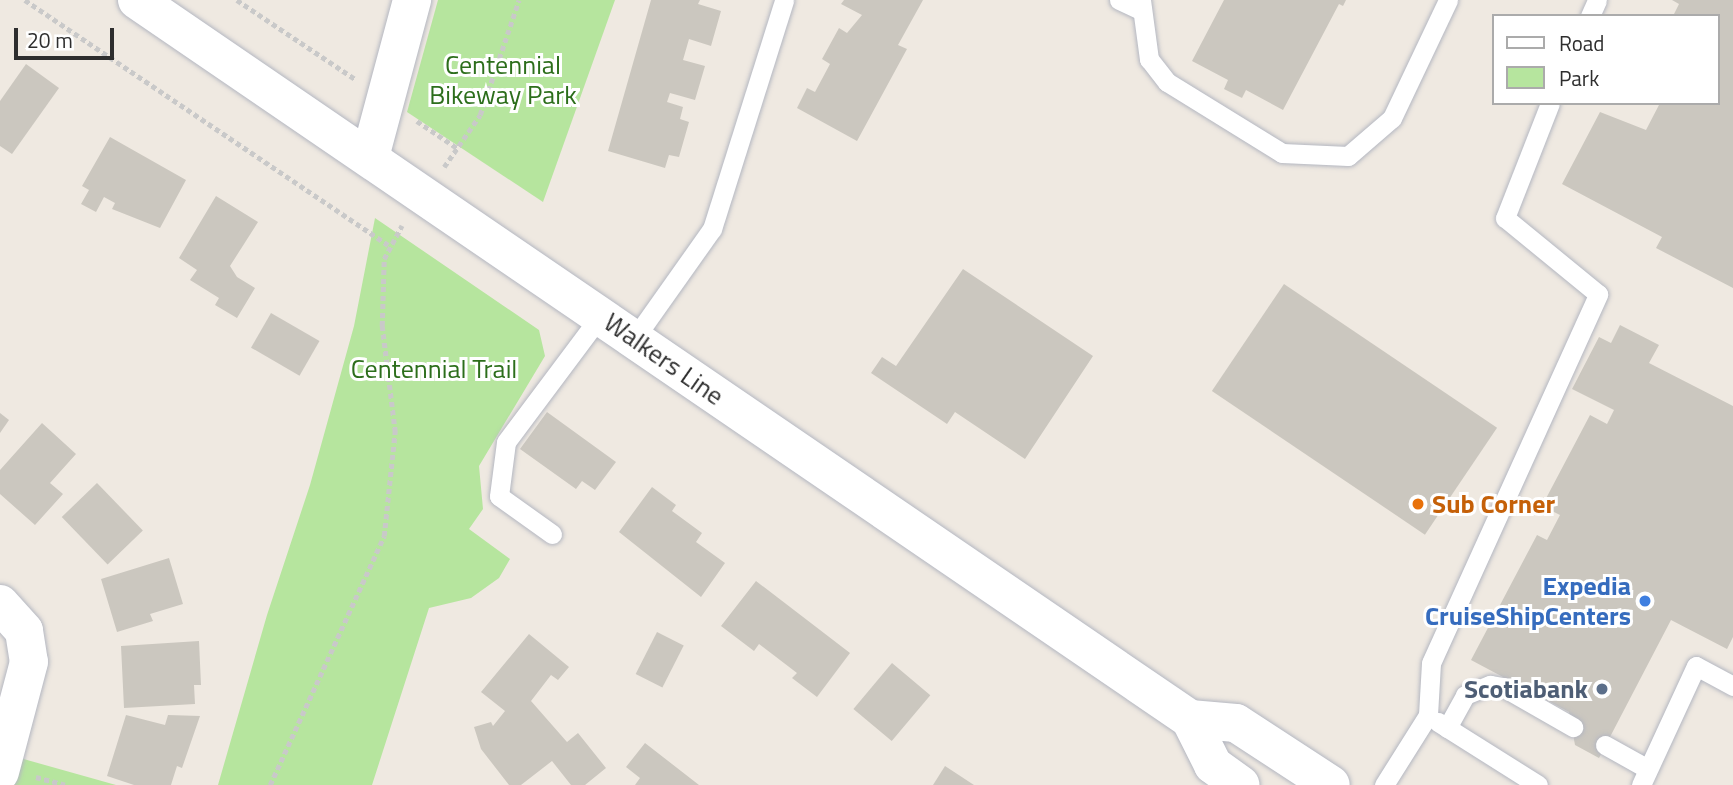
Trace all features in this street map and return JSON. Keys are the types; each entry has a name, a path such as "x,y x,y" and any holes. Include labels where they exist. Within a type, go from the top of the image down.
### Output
{"main road":[{"name":"Walkers Line","path":"136,0 1190,719 1213,765 1241,785"},
{"path":"370,158 383,98 412,0"},
{"path":"0,604 24,631 29,662 0,772"},
{"name":"Walkers Line","path":"1190,719 1236,723 1331,785"}],"lane":[{"path":"634,339 712,229 784,0"},
{"path":"1119,0 1141,5 1149,59 1167,82 1282,153 1348,156 1392,118 1448,0"},
{"path":"1384,785 1428,716 1431,663 1598,294 1505,218 1549,105"},
{"path":"552,534 499,496 506,442 601,315"},
{"path":"1605,745 1644,777 1696,666 1733,686"},
{"path":"1447,728 1465,695 1490,685 1503,687 1573,727"},
{"path":"1428,716 1538,785"}],"path":[{"path":"25,0 388,245"},
{"path":"237,0 457,148"},
{"path":"447,162 480,115 519,0"},
{"path":"270,785 384,536 395,432 383,326 388,245 398,231"}],"green space":[{"name":"Centennial Bikeway Park","path":"438,0 615,0 543,202 407,112"},
{"name":"Centennial Trail","path":"375,218 539,330 545,356 479,466 483,509 469,529 510,559 499,578 471,598 429,608 372,785 218,785 267,615 310,485 354,326"},
{"path":"20,758 116,785 14,785"}],"building":[{"path":"651,0 700,0 698,4 721,11 711,46 689,39 683,60 705,66 695,100 670,93 667,102 683,107 680,119 689,122 679,157 669,155 665,168 608,151"},
{"path":"844,0 923,0 898,45 907,49 857,141 797,108 807,88 815,92 830,64 822,59 839,28 847,33 862,15 841,4"},
{"path":"1224,0 1346,0 1343,6 1339,4 1283,110 1246,90 1242,98 1224,89 1228,80 1192,61"},
{"path":"1672,0 1733,0 1733,288 1656,248 1662,237 1562,184 1600,112 1646,130 1659,105 1719,105 1719,14 1674,14 1679,4"},
{"path":"26,64 59,88 12,154 0,146 0,101"},
{"path":"110,137 186,180 160,228 112,209 115,203 104,197 96,212 81,204 89,190 82,186"},
{"path":"216,196 258,222 230,266 237,277 255,288 237,318 215,305 219,298 190,280 197,270 179,258"},
{"path":"963,269 1093,356 1025,459 955,412 947,424 871,373 882,357 896,366"},
{"path":"1284,284 1497,428 1425,535 1212,391"},
{"path":"271,313 319,341 299,376 251,348"},
{"path":"1620,325 1659,345 1649,363 1733,406 1733,637 1727,649 1671,620 1599,758 1575,745 1569,712 1471,660 1537,535 1547,540 1560,515 1542,506 1590,415 1607,424 1614,410 1572,389 1599,337 1611,343"},
{"path":"547,412 616,462 595,490 582,481 576,489 520,449"},
{"path":"0,413 9,420 0,433"},
{"path":"42,423 76,454 50,483 63,494 35,525 0,494 0,470"},
{"path":"97,483 143,530 108,565 62,517"},
{"path":"652,487 676,505 672,511 702,533 696,542 725,563 701,597 619,532"},
{"path":"169,558 183,604 150,614 153,621 117,632 101,579"},
{"path":"756,581 850,653 817,697 792,678 797,673 759,644 754,651 721,626"},
{"path":"657,632 684,646 662,687 636,674"},
{"path":"529,634 569,667 558,680 551,675 531,701 567,742 578,733 606,768 585,785 571,785 552,761 521,785 509,785 481,749 474,727 491,722 493,726 505,711 481,692"},
{"path":"199,641 201,685 194,685 195,704 124,708 121,646"},
{"path":"892,663 930,695 892,741 853,709"},
{"path":"126,715 165,725 168,715 200,716 182,768 177,766 171,785 134,785 107,776"},
{"path":"645,743 699,785 635,785 640,778 626,767"},
{"path":"945,766 974,785 933,785"}],"place":[{"name":"Sub Corner","path":"1418,504"},
{"name":"Expedia CruiseShipCenters","path":"1645,601"},
{"name":"Scotiabank","path":"1602,689"}]}
